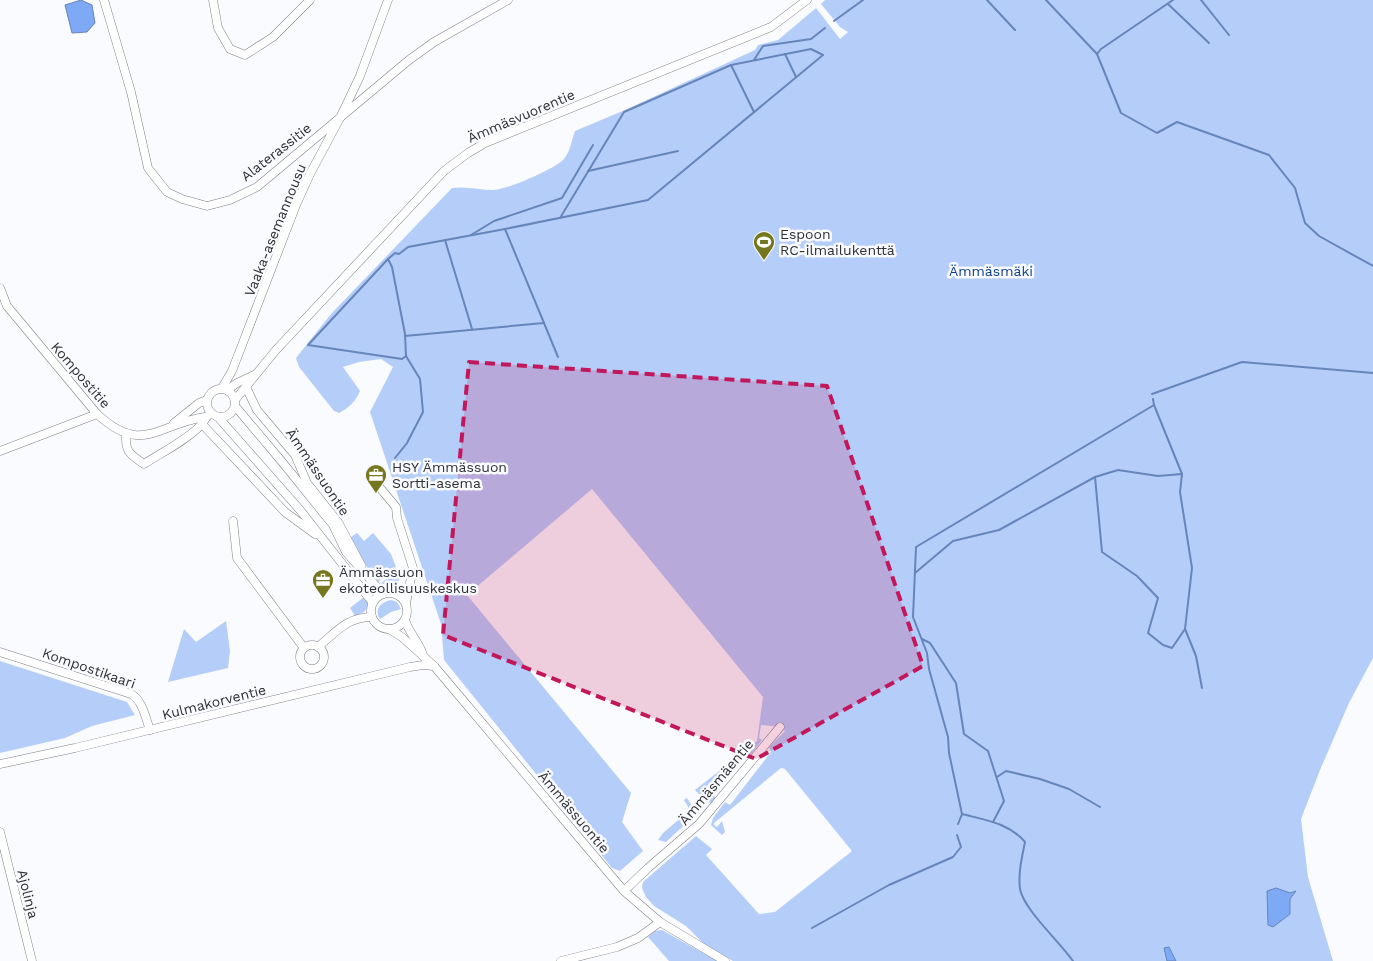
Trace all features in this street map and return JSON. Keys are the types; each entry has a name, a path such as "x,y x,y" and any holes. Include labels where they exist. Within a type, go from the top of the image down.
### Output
{"street":[{"name":"Alaterassitie","path":"104,0 131,92 148,168 167,192 182,199 207,206 230,200 257,187 409,60 434,42 508,0"},
{"path":"214,0 218,28 230,49 245,55 273,37 310,0"},
{"name":"Vaaka-asemannousu","path":"224,389 310,174 360,76 388,0"},
{"name":"Ämmäsvuorentie","path":"235,403 276,350 444,171 468,153 485,143 771,27 807,0"},
{"name":"Kompostitie","path":"0,288 7,306 97,414 107,423 126,433 140,436 151,435 193,419 209,418"},
{"path":"256,374 224,389 212,392 207,400 209,418 285,512 323,540"},
{"name":"Ämmässuontie","path":"246,387 257,410 295,455 307,483 338,522 365,574"},
{"path":"126,433 127,451 132,457 144,464 180,441 209,418 228,415 235,403 232,394 224,389"},
{"name":"Kompostitie","path":"168,428 198,403 207,400"},
{"name":"Ämmässuontie","path":"235,403 333,525 346,552 383,594"},
{"path":"0,451 97,414"},
{"path":"209,418 300,510 373,603"},
{"path":"369,477 393,502 413,568 406,603"},
{"path":"233,521 237,558 304,648"},
{"path":"393,593 402,598 406,603 408,608 405,620 398,627 389,630 378,626 372,617 373,603 383,594 393,593"},
{"path":"318,647 349,621 362,617 372,617"},
{"name":"Ämmässuontie","path":"405,620 409,630 420,644 423,655"},
{"name":"Ämmässuontie","path":"389,630 402,637 434,666 624,891 660,922 726,961"},
{"path":"311,645 318,647 323,653 322,664 315,669 307,668 301,663 300,655 304,648 311,645"},
{"name":"Kompostikaari","path":"0,652 136,696 150,730"},
{"name":"Kulmakorventie","path":"0,764 410,667 434,666"},
{"name":"Ämmäsmäentie","path":"624,891 699,824 780,727"},
{"name":"Ajolinja","path":"0,832 32,961"},
{"path":"561,961 616,948 638,938 660,922"}],"highlighted area":[{"path":"469,362 827,386 923,666 756,759 443,635"}],"green space":[{"name":"Ämmäsmäki","path":"825,0 1373,0 1373,658 1349,703 1301,819 1308,877 1333,961 733,961 705,945 686,926 654,906 646,897 642,888 643,882 696,836 712,849 706,855 759,914 775,912 852,851 785,769 781,768 714,823 717,827 722,821 725,832 722,835 711,825 713,818 725,802 730,805 771,752 769,747 785,731 780,727 761,725 759,738 762,740 749,757 744,754 713,795 717,799 712,803 707,802 695,790 757,741 763,697 592,489 467,595 631,793 622,822 643,851 620,871 612,868 444,660 441,624 370,412 393,367 381,359 359,362 343,367 360,391 351,404 339,413 334,411 299,367 296,358 331,314 452,188 500,189 520,183 542,173 564,159 575,131 755,50 758,45 778,40 816,8 840,39 848,32 840,27 821,4"},
{"path":"357,533 364,541 373,533 391,554 396,567 378,582 370,573 351,537"},
{"path":"398,570 399,580 396,585 392,588 382,587 380,584"},
{"path":"364,597 368,602 367,608 355,616 350,608"},
{"path":"391,600 397,602 401,609 391,612 380,619 378,609 384,602"},
{"path":"226,621 230,651 228,668 168,682 184,629 196,642"},
{"path":"0,661 127,702 135,715 92,726 65,738 0,753"},
{"path":"687,798 696,812 695,818 693,817 666,842 658,840 663,833 690,810 684,800"},
{"path":"662,930 717,961 669,961 648,937 655,931"}],"water":[{"path":"81,0 92,5 95,23 87,32 72,33 65,5"},
{"path":"1276,888 1290,893 1296,891 1290,899 1290,914 1273,927 1268,925 1267,891"},
{"path":"1169,947 1176,961 1167,961 1164,948"}],"waterway":[{"path":"834,21 863,0"},
{"path":"987,0 1015,30"},
{"path":"1046,0 1097,54 1121,113 1157,133 1177,122 1269,155 1295,188 1305,223 1319,236 1373,266"},
{"path":"1097,54 1101,49 1173,0"},
{"path":"1201,0 1229,35"},
{"path":"1168,4 1209,43"},
{"path":"754,60 763,46 811,39 825,28"},
{"path":"505,229 648,200 823,55 811,49 731,65 624,112 560,218"},
{"path":"785,54 796,77"},
{"path":"731,65 754,112"},
{"path":"471,235 494,221 562,198 593,145"},
{"path":"588,171 678,151"},
{"path":"388,259 395,253 399,254 408,247 505,229 544,323 405,336"},
{"path":"445,240 472,329"},
{"path":"395,458 407,443 423,412 420,379 406,356 405,334 392,267 388,259 308,345 402,359 406,356"},
{"path":"544,323 558,357"},
{"path":"1152,394 1242,362 1373,373"},
{"path":"1153,399 1182,474 1180,492 1192,568 1185,629 1196,656 1202,688"},
{"path":"958,824 962,814 949,753 948,737 929,669 927,653 913,617 916,547 1154,405"},
{"path":"915,573 953,541 999,530 1095,477 1118,470 1158,476 1182,474"},
{"path":"1095,477 1102,552 1137,576 1158,598 1148,633 1163,645 1172,648 1185,629"},
{"path":"922,639 930,643 956,683 964,734 988,751 1004,801 993,822"},
{"path":"997,777 1006,771 1040,779 1069,789 1100,807"},
{"path":"962,814 1004,826 1012,830 1025,842 1020,877 1020,889 1023,897 1035,916 1073,961"},
{"path":"812,928 889,885 953,857 961,847 957,835"}],"place":[{"name":"Espoon RC-ilmailukenttä","path":"764,261"},
{"name":"HSY Ämmässuon Sortti-asema","path":"376,494"},
{"name":"Ämmässuon ekoteollisuuskeskus","path":"323,599"}]}
